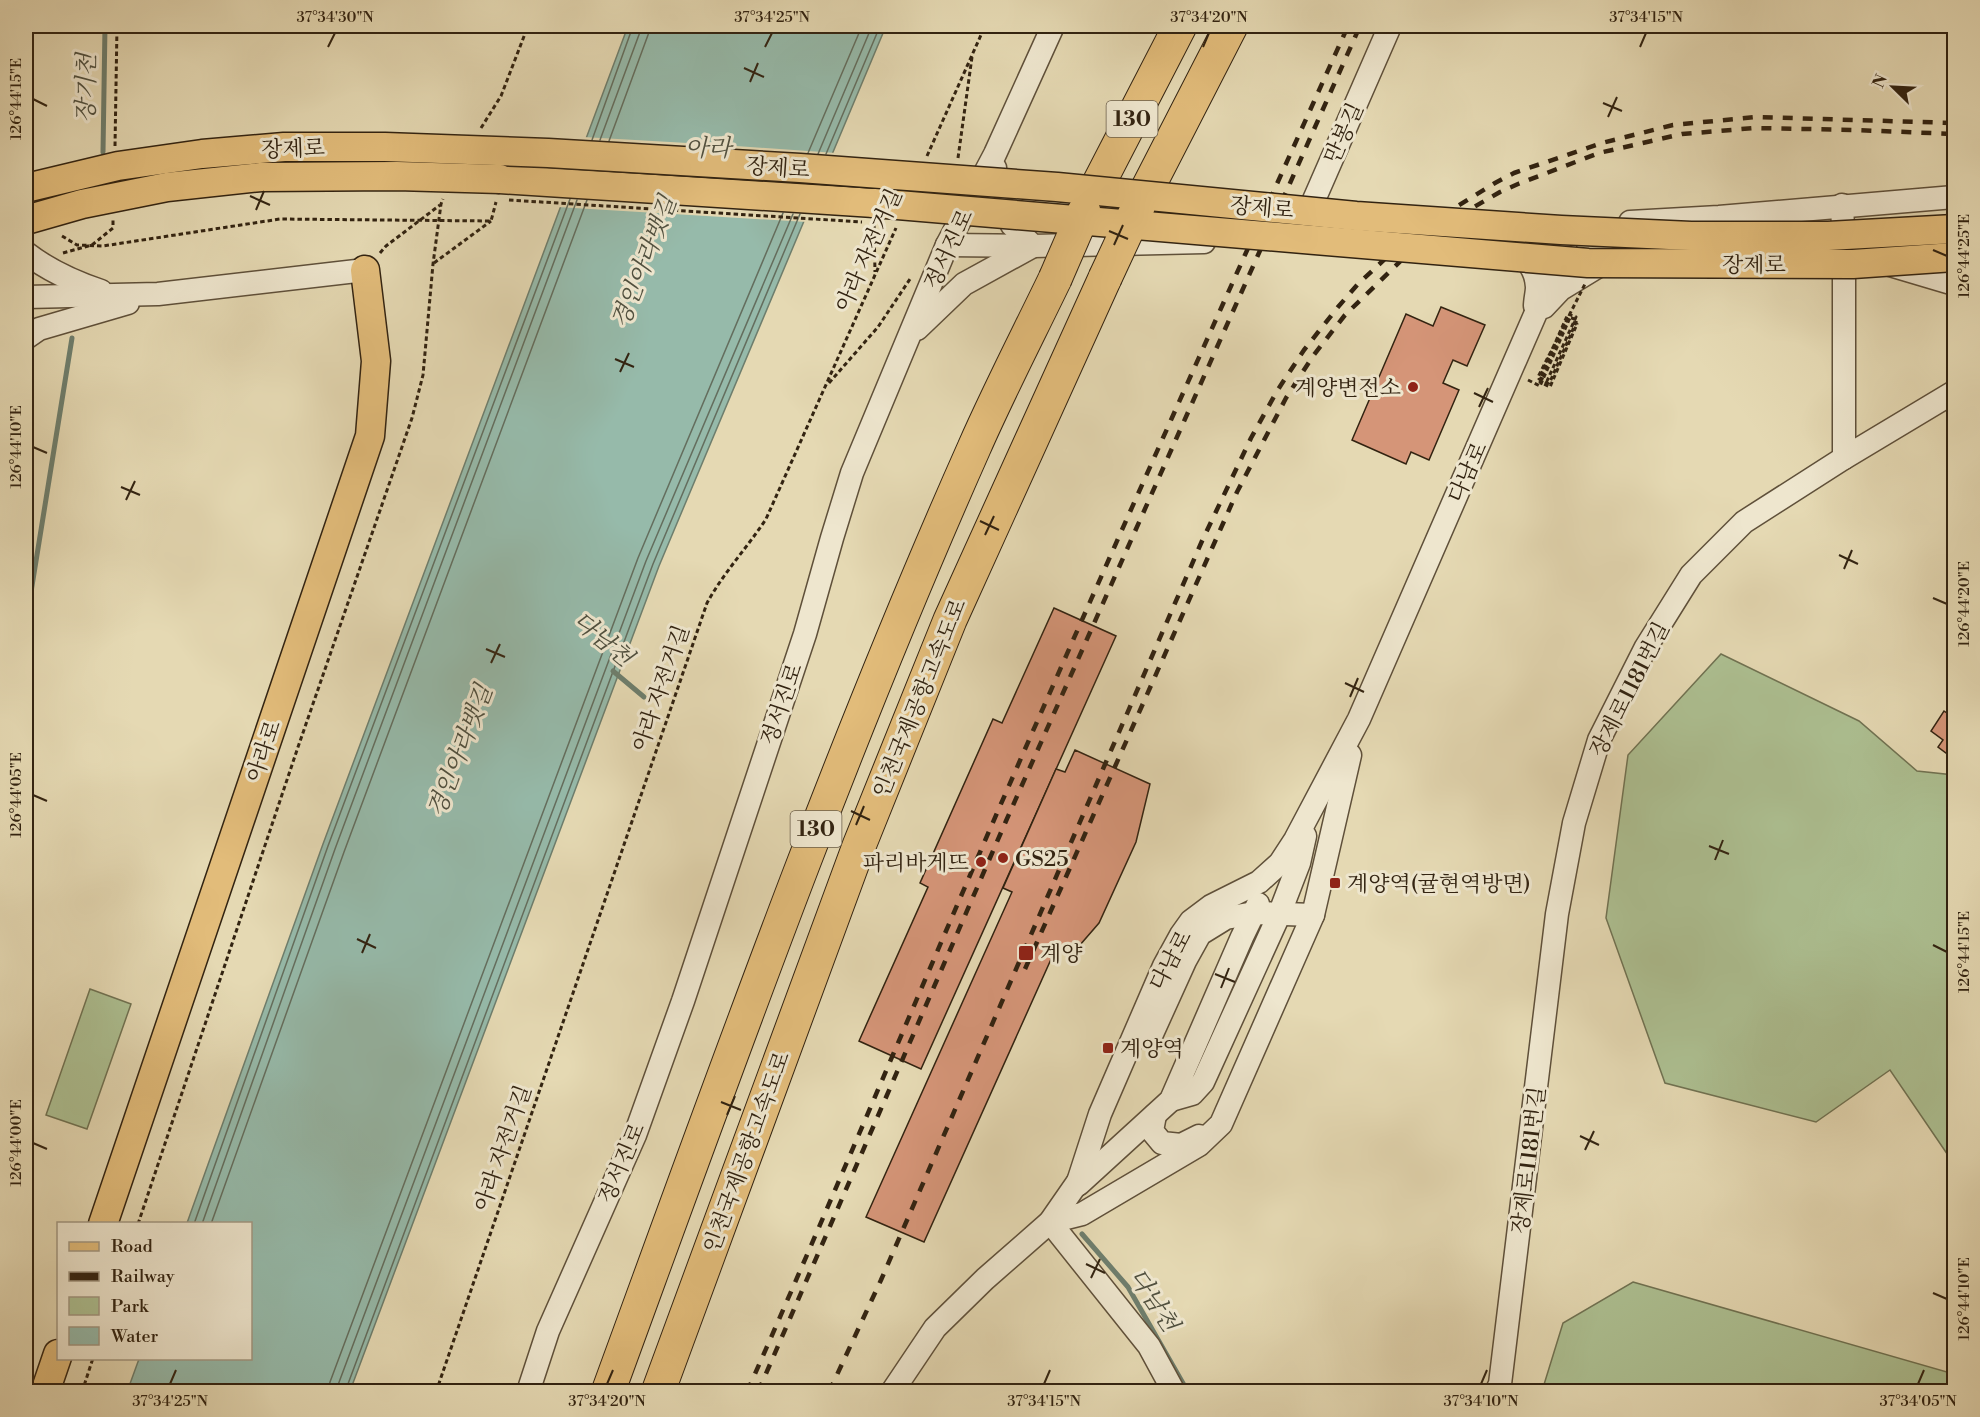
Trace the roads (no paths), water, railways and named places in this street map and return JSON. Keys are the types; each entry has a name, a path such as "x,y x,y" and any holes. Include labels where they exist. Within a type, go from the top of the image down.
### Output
{"highway":[{"name":"인천국제공항고속도로","path":"608,1392 799,873 886,656 975,446 1055,279 1084,212 1180,26"},
{"name":"인천국제공항고속도로","path":"658,1392 855,857 954,610 1138,207 1231,26"}],"main road":[{"name":"장제로","path":"26,188 118,166 202,154 284,147 385,147 548,153 800,168 1057,187 1356,216 1561,230 1691,236 1828,236 1954,229"},
{"name":"장제로","path":"26,220 82,204 167,187 261,177 397,176 500,179 875,216 1588,263 1853,264 1954,257"},
{"name":"아라로","path":"104,1222 370,436 376,361 365,270"},
{"path":"45,1392 57,1357"}],"street":[{"name":"정서진로","path":"528,1392 548,1331 634,1135 683,1001 805,634 852,473 947,245 995,154 1053,26"},
{"name":"만봉길","path":"1296,240 1390,26"},
{"path":"909,336 964,284 1033,246 1012,225 997,196 995,154"},
{"name":"장제로","path":"947,245 1033,246 1296,240 1457,233 1719,217 1954,197"},
{"path":"1842,205 1844,458"},
{"name":"장제로","path":"1754,214 1844,250 1954,284"},
{"path":"1533,320 1561,289 1597,267 1719,217"},
{"name":"다남로","path":"1077,1185 1100,1114 1164,966 1181,934 1191,921 1211,906 1259,882 1280,863 1310,814 1359,719 1574,225"},
{"path":"1457,233 1516,250 1530,263 1537,286 1533,320"},
{"path":"26,253 78,284 114,295"},
{"path":"1844,286 1854,270 1864,264 1881,262"},
{"path":"26,297 158,294 365,270"},
{"path":"26,338 39,329 158,294"},
{"name":"장제로1181번길","path":"1496,1392 1500,1384 1511,1305 1557,914 1574,823 1599,740 1646,647 1691,575 1744,522 1954,392"},
{"name":"다남로","path":"1050,1222 1082,1214 1199,1145 1221,1124 1313,915 1359,719"},
{"path":"1171,1100 1192,1094 1203,1082 1279,915 1299,863 1310,814"},
{"path":"1104,1152 1155,1115 1171,1100 1254,913 1280,863"},
{"name":"다남로","path":"892,1392 935,1328 985,1279 1050,1222 1104,1152 1185,961 1200,934 1226,918 1254,913 1313,915"},
{"path":"1100,1114 1104,1152 1120,1169 1146,1176"},
{"path":"1155,1115 1152,1131 1162,1143 1181,1145 1221,1124"},
{"path":"1050,1222 1149,1346 1174,1392"}],"water":[{"name":"아라","path":"628,26 886,26 659,566 350,1391 127,1392 139,1360 252,1360 252,1222 187,1222 323,844"}],"waterway":[{"name":"장기천","path":"103,152 105,26"},
{"name":"장기천","path":"26,623 72,338"},
{"name":"다남천","path":"613,671 644,697"},
{"name":"다남천","path":"1082,1234 1128,1287 1188,1392"}],"railway":[{"path":"747,1392 1040,714 1348,26"},
{"path":"758,1392 1006,821 1360,26"},
{"path":"829,1392 881,1280 1202,541 1251,438 1277,391 1304,350 1358,284 1401,244 1495,183 1514,173 1602,143 1673,125 1756,117 1954,123"},
{"path":"1025,969 1237,492 1286,398 1313,356 1345,315 1412,250 1467,211 1518,184 1599,153 1682,134 1755,128 1954,134"}],"place":[{"name":"계양변전소","path":"1413,387"},
{"name":"GS25","path":"1003,858"},
{"name":"파리바게뜨","path":"981,862"},
{"name":"계양역(귤현역방면)","path":"1335,883"},
{"name":"계양","path":"1026,953"},
{"name":"계양역","path":"1108,1048"}],"water label":[{"name":"경인아라뱃길","path":"644,262"},
{"name":"경인아라뱃길","path":"460,751"}]}
